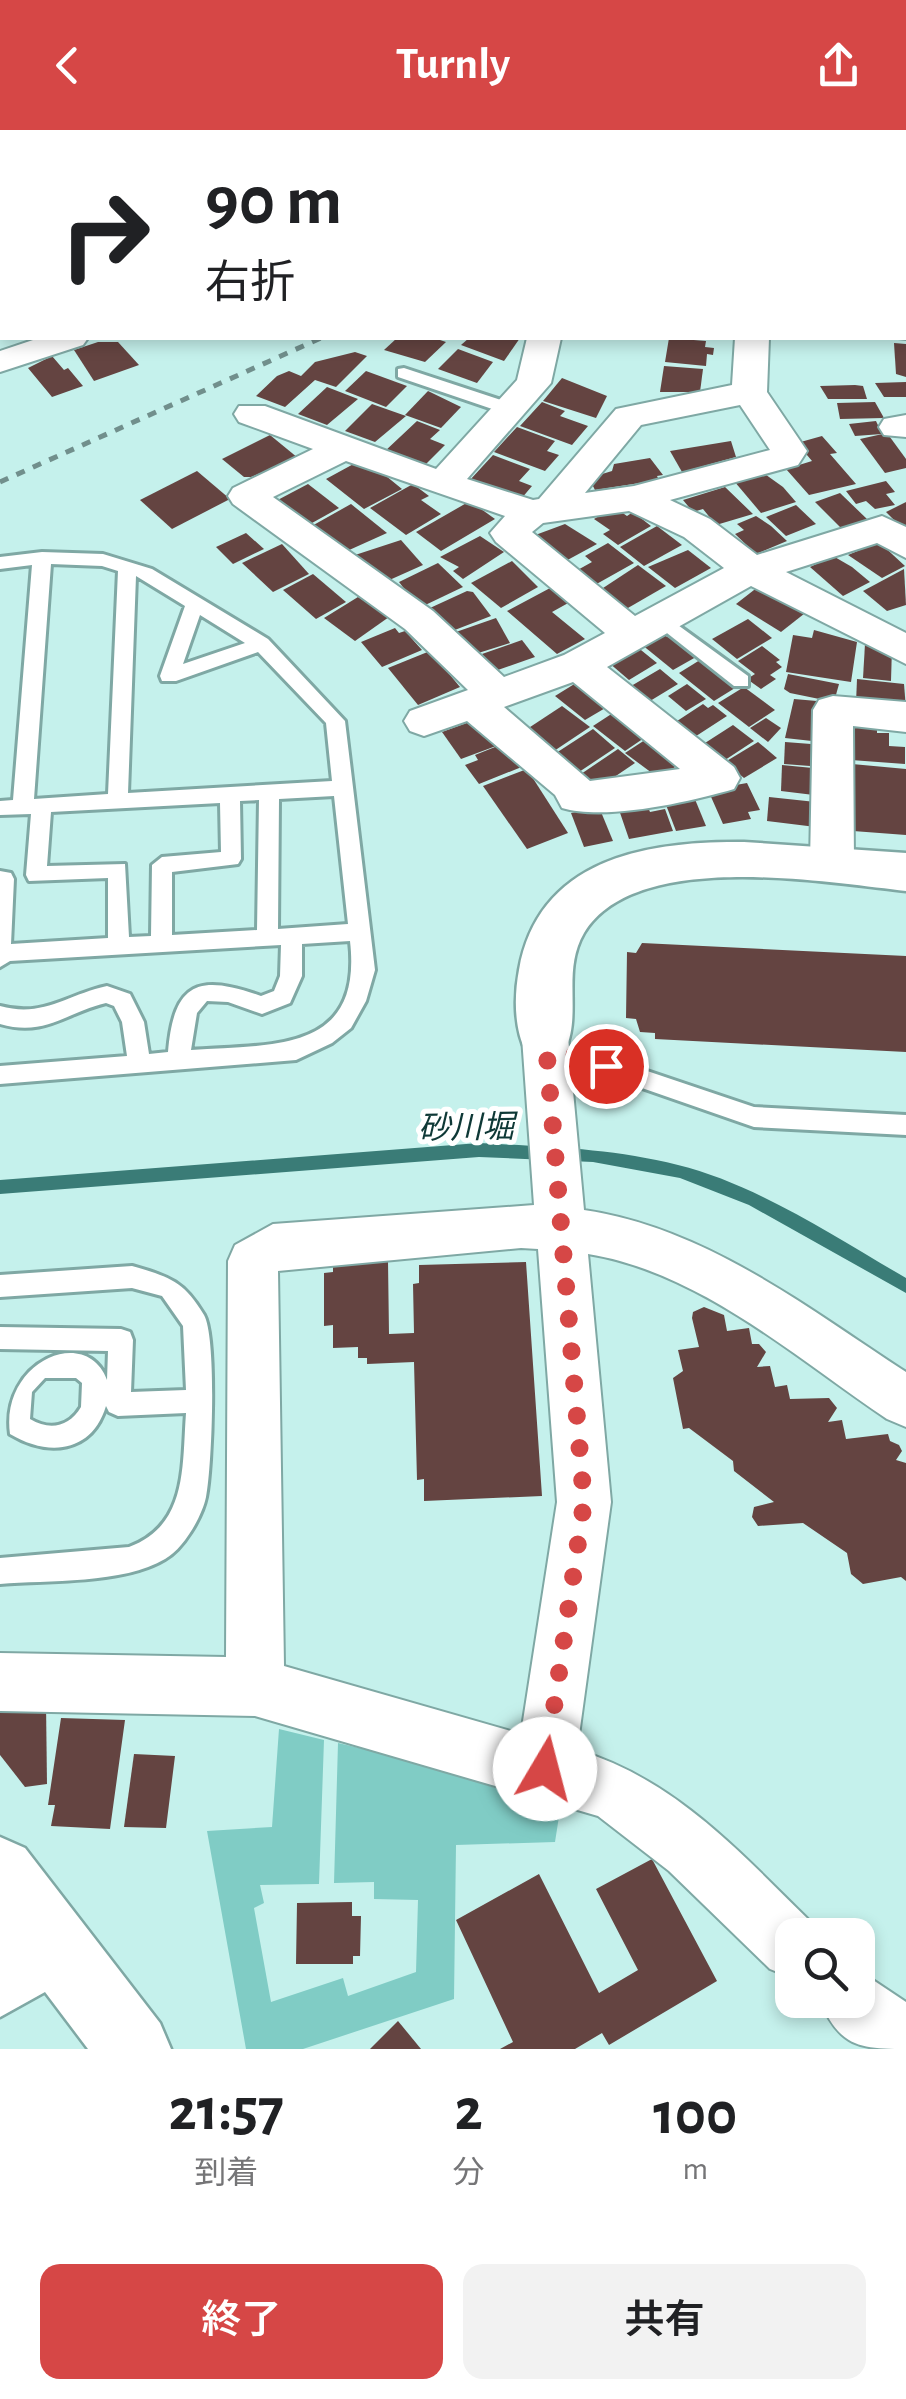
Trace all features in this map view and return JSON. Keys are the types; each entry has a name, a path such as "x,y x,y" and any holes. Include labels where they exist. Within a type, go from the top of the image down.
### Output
{"street":[{"path":"683,130 702,130"},
{"path":"0,362 65,340"},
{"path":"442,484 534,383 544,340"},
{"path":"252,414 442,484 542,510 634,498 785,457 788,451 748,392 752,340"},
{"path":"645,626 510,533 542,510 629,418 748,392"},
{"path":"346,447 246,496 419,620 485,699 572,786 577,797 635,793 718,778 578,665"},
{"path":"634,498 698,528 751,570 906,650"},
{"path":"424,720 578,665 751,570 882,528 906,546"},
{"path":"832,863 833,710 906,717"},
{"path":"545,1769 584,1502 542,984 550,951 580,903 604,884 637,869 692,859 832,863 906,872"},
{"path":"255,1688 253,1262 272,1246 521,1226 559,1212 649,1246 725,1286 906,1402"},
{"path":"0,1682 255,1688 614,1791 692,1848 775,1930"},
{"path":"0,1873 27,1961 134,2049"},
{"path":"874,2018 906,2044"}],"lane":[{"path":"404,372 510,409"},
{"path":"0,563 42,558 103,560 146,572 261,644 335,721 364,970 357,1004 337,1032 296,1051 0,1076"},
{"path":"42,558 33,804 36,875 118,870 119,946"},
{"path":"118,801 126,566"},
{"path":"195,604 169,676 261,644"},
{"path":"645,626 741,680"},
{"path":"0,808 345,788"},
{"path":"267,938 269,794"},
{"path":"161,944 162,865 231,859 230,796"},
{"path":"0,879 4,879 0,955 360,932"},
{"path":"179,1061 180,1024 191,1003 205,992 224,992 262,1005 282,997 291,976 292,937"},
{"path":"0,1014 15,1024 42,1023 83,997 106,993 122,1002 136,1024 139,1064"},
{"path":"547,1063 573,1054 754,1116 894,1125 906,1137"},
{"path":"0,1286 132,1277 170,1288 195,1323 199,1400 194,1499 184,1520 164,1543 129,1560 0,1572"},
{"path":"0,1338 121,1340 118,1404 199,1400"},
{"path":"42,1367 82,1367 96,1384 90,1419 83,1430 70,1436 30,1435 8,1418 12,1379 42,1367"}],"shaded area":[{"path":"279,1729 324,1740 319,1884 260,1885 264,1903 254,1908 271,2002 343,1978 348,1996 416,1972 418,1900 374,1899 374,1882 334,1883 338,1743 419,1762 560,1810 555,1842 456,1845 454,1999 303,2049 246,2049 207,1831 272,1827"}],"building":[{"path":"395,340 446,342 425,362 384,350"},
{"path":"467,340 519,340 504,361 461,345"},
{"path":"669,340 706,341 705,347 714,348 713,355 707,354 706,366 665,362"},
{"path":"98,342 118,342 139,365 94,381 74,350"},
{"path":"894,343 906,344 906,377 896,374"},
{"path":"458,349 493,362 477,383 438,369"},
{"path":"355,352 367,356 336,387 315,380 285,407 256,396 277,376 289,371 301,376 315,362"},
{"path":"52,356 83,386 52,397 28,368"},
{"path":"664,366 703,369 700,392 660,392"},
{"path":"366,371 407,386 386,407 345,391"},
{"path":"562,378 607,396 596,418 543,401"},
{"path":"906,382 906,397 884,397 875,383"},
{"path":"820,386 863,386 867,399 828,399"},
{"path":"327,387 358,399 327,425 298,414"},
{"path":"428,391 461,407 441,428 405,415"},
{"path":"542,402 565,411 560,416 588,426 572,445 520,426"},
{"path":"875,402 884,418 840,419 837,403"},
{"path":"372,404 406,416 375,442 345,431"},
{"path":"417,421 440,430 430,439 445,445 426,464 384,452"},
{"path":"876,421 882,434 855,436 849,424"},
{"path":"517,427 555,441 547,451 559,455 545,471 494,452"},
{"path":"887,433 906,459 906,468 885,473 860,439"},
{"path":"270,435 298,458 251,477 244,477 222,459"},
{"path":"822,436 837,453 830,454 856,484 809,495 786,469 812,461 797,443"},
{"path":"731,441 736,457 682,472 670,451"},
{"path":"493,455 530,469 519,481 532,486 521,499 470,480"},
{"path":"650,458 663,475 657,476 659,480 595,490 589,478 612,471 614,464"},
{"path":"359,461 370,470 375,467 402,489 364,509 326,479"},
{"path":"197,471 230,499 172,529 140,500"},
{"path":"762,472 796,502 761,513 734,481"},
{"path":"886,481 895,492 886,494 895,505 875,509 866,501 856,504 846,491"},
{"path":"308,484 339,508 303,528 272,503"},
{"path":"413,484 429,496 421,500 441,514 406,535 370,508"},
{"path":"725,487 753,514 716,525 703,509 693,512 683,500"},
{"path":"840,493 868,520 843,530 815,502"},
{"path":"470,501 495,519 441,551 416,532"},
{"path":"906,502 906,532 886,512"},
{"path":"351,504 387,533 347,551 310,527"},
{"path":"796,505 816,524 786,536 766,517"},
{"path":"614,507 627,516 633,512 651,526 618,545 603,534 610,530 594,519"},
{"path":"756,516 787,541 756,554 735,534 744,530 737,524"},
{"path":"565,524 597,544 562,563 530,537"},
{"path":"657,526 682,545 644,566 620,547"},
{"path":"246,533 264,549 233,564 216,547"},
{"path":"480,536 504,552 463,579 453,571 459,567 440,557"},
{"path":"401,540 423,565 385,582 352,556"},
{"path":"879,542 905,566 882,578 848,555"},
{"path":"608,543 634,563 593,586 574,572 592,562 585,556"},
{"path":"282,544 309,574 273,592 242,563"},
{"path":"688,550 711,568 675,588 648,567"},
{"path":"833,556 870,582 843,596 810,567"},
{"path":"512,561 538,587 501,608 471,583"},
{"path":"438,563 463,587 419,608 399,582"},
{"path":"638,565 666,586 621,612 597,592"},
{"path":"904,569 906,605 887,611 863,591"},
{"path":"313,574 346,602 316,619 283,590"},
{"path":"763,583 809,610 781,632 736,604"},
{"path":"552,587 570,602 552,612 585,639 557,654 507,611"},
{"path":"467,591 473,592 491,616 447,633 430,608"},
{"path":"358,597 389,617 355,641 324,618"},
{"path":"496,618 510,643 472,655 456,632"},
{"path":"748,619 772,638 737,659 712,639"},
{"path":"395,628 399,633 405,631 422,650 382,667 361,642"},
{"path":"814,630 857,642 851,682 786,672 793,635 812,638"},
{"path":"659,633 696,657 673,670 641,644"},
{"path":"522,640 535,657 495,671 482,654"},
{"path":"865,644 892,647 891,681 863,678"},
{"path":"636,646 657,663 629,680 608,662"},
{"path":"762,646 780,660 776,662 782,667 770,675 776,679 761,689 747,679 755,674 738,661"},
{"path":"430,651 460,687 418,705 388,668"},
{"path":"700,660 735,688 714,701 679,673"},
{"path":"660,669 678,684 650,701 646,697 640,701 626,689"},
{"path":"788,674 839,684 834,702 790,693 784,689"},
{"path":"857,679 904,684 906,709 856,703"},
{"path":"576,683 607,707 585,720 555,696"},
{"path":"687,684 706,699 686,711 668,696"},
{"path":"744,687 775,710 749,727 718,703"},
{"path":"794,699 817,701 821,742 785,738"},
{"path":"703,704 708,708 713,705 727,716 690,740 671,725"},
{"path":"562,706 590,727 551,753 524,731"},
{"path":"616,711 647,736 625,751 593,726"},
{"path":"766,718 781,728 768,742 750,728"},
{"path":"472,721 496,746 461,759 442,732"},
{"path":"733,725 754,741 725,760 717,758 705,743"},
{"path":"851,725 877,727 877,733 889,733 889,746 905,747 905,764 851,760"},
{"path":"593,729 615,748 576,774 553,755"},
{"path":"648,738 682,764 656,776 625,753"},
{"path":"758,742 777,758 744,778 725,762"},
{"path":"785,742 824,745 823,767 784,764"},
{"path":"500,745 524,766 479,784 465,765 478,760 475,755"},
{"path":"618,749 635,763 604,784 594,785 581,774"},
{"path":"852,764 906,769 906,835 853,831"},
{"path":"782,765 823,769 822,796 781,791"},
{"path":"527,769 568,833 527,849 483,786"},
{"path":"747,783 760,810 748,812 751,819 723,824 708,790"},
{"path":"692,792 706,826 676,831 663,797"},
{"path":"769,797 825,803 824,828 767,821"},
{"path":"645,800 650,812 665,809 673,831 629,839 617,804"},
{"path":"599,807 613,841 584,847 571,813"},
{"path":"642,943 906,956 906,1052 655,1039 655,1033 640,1032 636,1019 626,1018 627,952 636,953"},
{"path":"388,1261 389,1334 414,1333 413,1284 419,1283 419,1265 526,1262 542,1496 424,1501 424,1479 417,1480 414,1362 367,1364 367,1358 358,1358 358,1347 333,1348 333,1325 324,1326 324,1273 333,1272 333,1263"},
{"path":"704,1307 724,1315 727,1331 749,1328 752,1344 759,1344 766,1352 757,1367 770,1366 775,1387 787,1385 790,1399 829,1398 837,1408 828,1422 842,1420 846,1439 888,1434 890,1441 899,1445 902,1451 896,1460 906,1463 906,1581 901,1577 863,1584 851,1574 847,1553 803,1523 758,1526 752,1517 754,1507 774,1502 734,1471 733,1461 689,1428 683,1429 673,1378 683,1371 678,1350 699,1347 692,1318 693,1312"},
{"path":"46,1703 47,1784 25,1787 0,1755 0,1709"},
{"path":"61,1718 125,1720 110,1829 51,1826 55,1805 48,1805"},
{"path":"134,1754 175,1756 166,1828 124,1827"},
{"path":"652,1859 717,1981 609,2045 602,2033 575,2049 500,2049 513,2042 456,1920 539,1874 599,1993 638,1970 596,1889"},
{"path":"352,1902 352,1916 361,1916 360,1956 353,1956 353,1964 296,1964 297,1903"},
{"path":"398,2021 421,2049 370,2049"}],"waterway":[{"name":"砂川堀","path":"0,1187 479,1150 593,1155 681,1172 755,1200 906,1286"}],"railway":[{"path":"0,482 317,340"}],"route":[{"path":"545,1769 584,1502 547,1056 573,1054 606,1066"}]}
